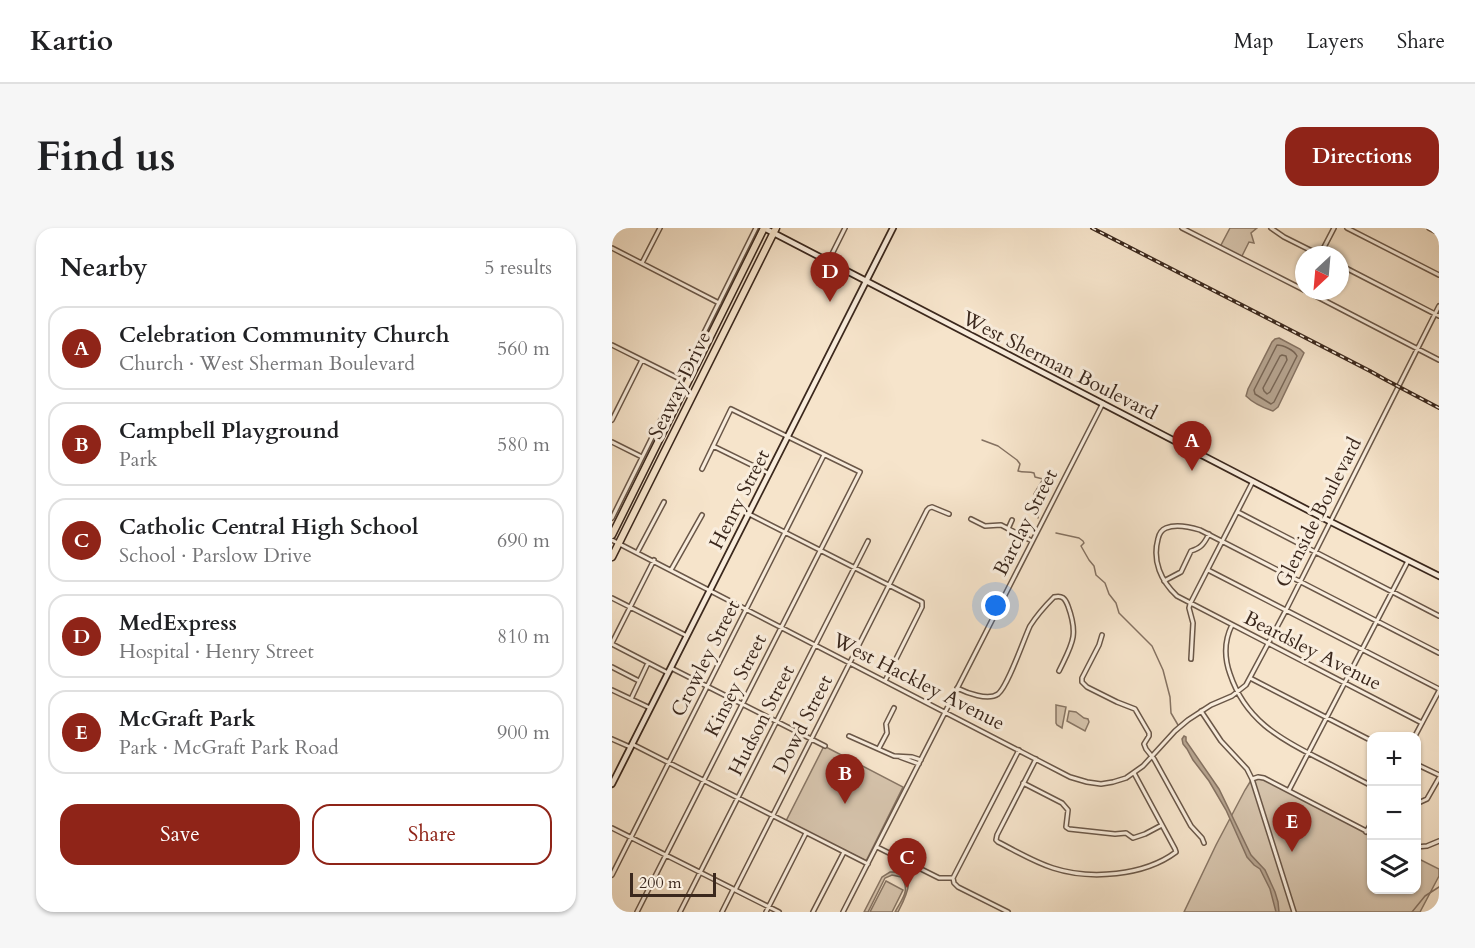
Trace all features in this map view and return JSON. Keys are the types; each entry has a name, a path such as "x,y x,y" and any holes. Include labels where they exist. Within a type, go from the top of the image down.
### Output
{"highway":[{"path":"746,287 742,289 739,285 762,239 761,229"},
{"name":"Seaway Drive","path":"612,535 761,229"},
{"name":"Seaway Drive","path":"612,557 775,231"},
{"path":"620,540 641,490 639,488 634,490"}],"main road":[{"name":"Henry Street","path":"612,784 893,228"},
{"name":"West Sherman Boulevard","path":"761,229 775,231 828,262 1439,576"}],"street":[{"path":"642,262 660,228"},
{"path":"828,262 845,228"},
{"path":"1182,228 1295,284"},
{"path":"1271,228 1302,246"},
{"path":"1325,246 1334,228"},
{"path":"1347,228 1439,275"},
{"path":"1429,228 1439,233"},
{"path":"612,518 719,303 761,229"},
{"path":"612,248 719,303"},
{"path":"1349,270 1437,315"},
{"path":"1325,300 1439,360"},
{"name":"Glenside Boulevard","path":"1201,711 1238,693 1250,678 1437,315 1439,306"},
{"path":"612,345 681,380"},
{"path":"612,420 642,360"},
{"name":"Barclay Street","path":"843,912 1103,403"},
{"path":"702,469 731,409 824,454"},
{"path":"612,442 642,457"},
{"path":"713,446 768,473"},
{"name":"Kinsey Street","path":"637,912 860,472 824,454"},
{"name":"Crowley Street","path":"612,875 824,454"},
{"path":"1191,659 1193,623 1190,604 1253,481"},
{"path":"637,553 664,502"},
{"name":"Dowd Street","path":"722,912 929,508 939,509 949,514"},
{"path":"1238,512 1439,616"},
{"path":"749,514 922,602 922,607 885,681"},
{"path":"671,570 702,515"},
{"path":"971,519 985,526 997,525 1032,541"},
{"path":"1008,529 1012,520"},
{"path":"1209,534 1202,546 1191,552 1181,572 1164,581 1156,560 1158,540 1162,530 1171,527 1197,529 1209,534 1439,652"},
{"name":"West Hackley Avenue","path":"612,540 620,540 637,553 781,628 1070,777 1087,782 1101,784 1113,782 1134,773 1175,731 1201,711"},
{"name":"Hudson Street","path":"680,912 868,541"},
{"path":"654,560 612,644 648,663 707,686 825,746"},
{"path":"1289,790 1408,561"},
{"path":"1208,570 1439,690 1417,732"},
{"name":"Beardsley Avenue","path":"1164,581 1177,596 1190,604 1422,723"},
{"path":"957,688 984,696 999,693 1030,627 1041,611 1057,596 1063,597 1066,602 1074,631 1070,648 1059,671"},
{"path":"612,598 687,636"},
{"path":"1232,625 1226,644 1226,658 1238,693 1252,714 1283,740 1367,784"},
{"path":"1102,634 1082,682 1087,687 1118,703 1131,706 1137,711 1149,733 1144,744 1146,748 1191,826 1204,843"},
{"path":"630,699 648,663"},
{"path":"612,667 639,681"},
{"path":"1250,678 1367,739"},
{"path":"612,690 650,708"},
{"path":"879,748 887,733 886,724 894,708"},
{"path":"1201,711 1221,741 1247,769 1252,779 1294,912"},
{"path":"849,736 898,756 912,757 920,762"},
{"path":"612,739 668,762 868,864"},
{"path":"1008,912 958,887 953,878 1019,750"},
{"path":"1036,759 996,837 998,842 1062,871 1118,874 1149,866 1176,852 1134,773"},
{"path":"1421,767 1439,777 1429,796 1421,803"},
{"path":"1252,779 1264,778 1366,832"},
{"path":"1023,783 1062,803 1068,810 1066,827 1069,829 1126,833 1133,838 1163,824"},
{"path":"612,828 779,912"},
{"path":"766,912 806,833"},
{"path":"1421,847 1439,841"},
{"path":"877,847 939,878 953,878"},
{"path":"813,912 844,852"}],"shaded area":[{"path":"1230,228 1257,228 1251,233 1254,243 1249,242 1241,258 1220,247"},
{"path":"1056,705 1066,707 1062,728 1056,723"},
{"path":"1069,711 1088,719 1085,731 1067,721"},
{"path":"824,746 903,787 866,861 786,821"},
{"path":"1265,780 1367,833 1367,894 1421,894 1421,860 1439,869 1439,876 1420,912 1184,912 1250,782"},
{"path":"890,872 905,875 908,880 907,893 898,912 895,912 904,894 905,886 901,877 892,875 885,878 868,912 864,912 882,877"},
{"path":"886,881 903,890 892,912 870,912"}],"water":[{"path":"1279,338 1304,353 1278,407 1273,411 1258,405 1246,396 1272,342"},
{"path":"1184,736 1219,789 1251,855 1265,870 1275,892 1279,912 1276,912 1270,889 1260,869 1247,857 1226,810 1183,744"}],"waterway":[{"path":"982,440 998,446 1017,460 1020,464 1018,471 1034,473 1035,477 1043,479 1034,494 1039,499 1038,518"},
{"path":"1056,533 1083,541 1081,546 1094,566 1096,575 1105,583 1119,613 1152,646 1163,670 1170,697 1171,713 1178,725"},
{"path":"1412,912 1425,896 1439,887"}],"railway":[{"path":"1092,228 1439,408"}],"place":[{"name":"MedExpress","path":"830,302"},
{"name":"Celebration Community Church","path":"1192,471"},
{"name":"Campbell Playground","path":"845,804"},
{"name":"McGraft Park","path":"1292,852"},
{"name":"Catholic Central High School","path":"907,888"}]}
